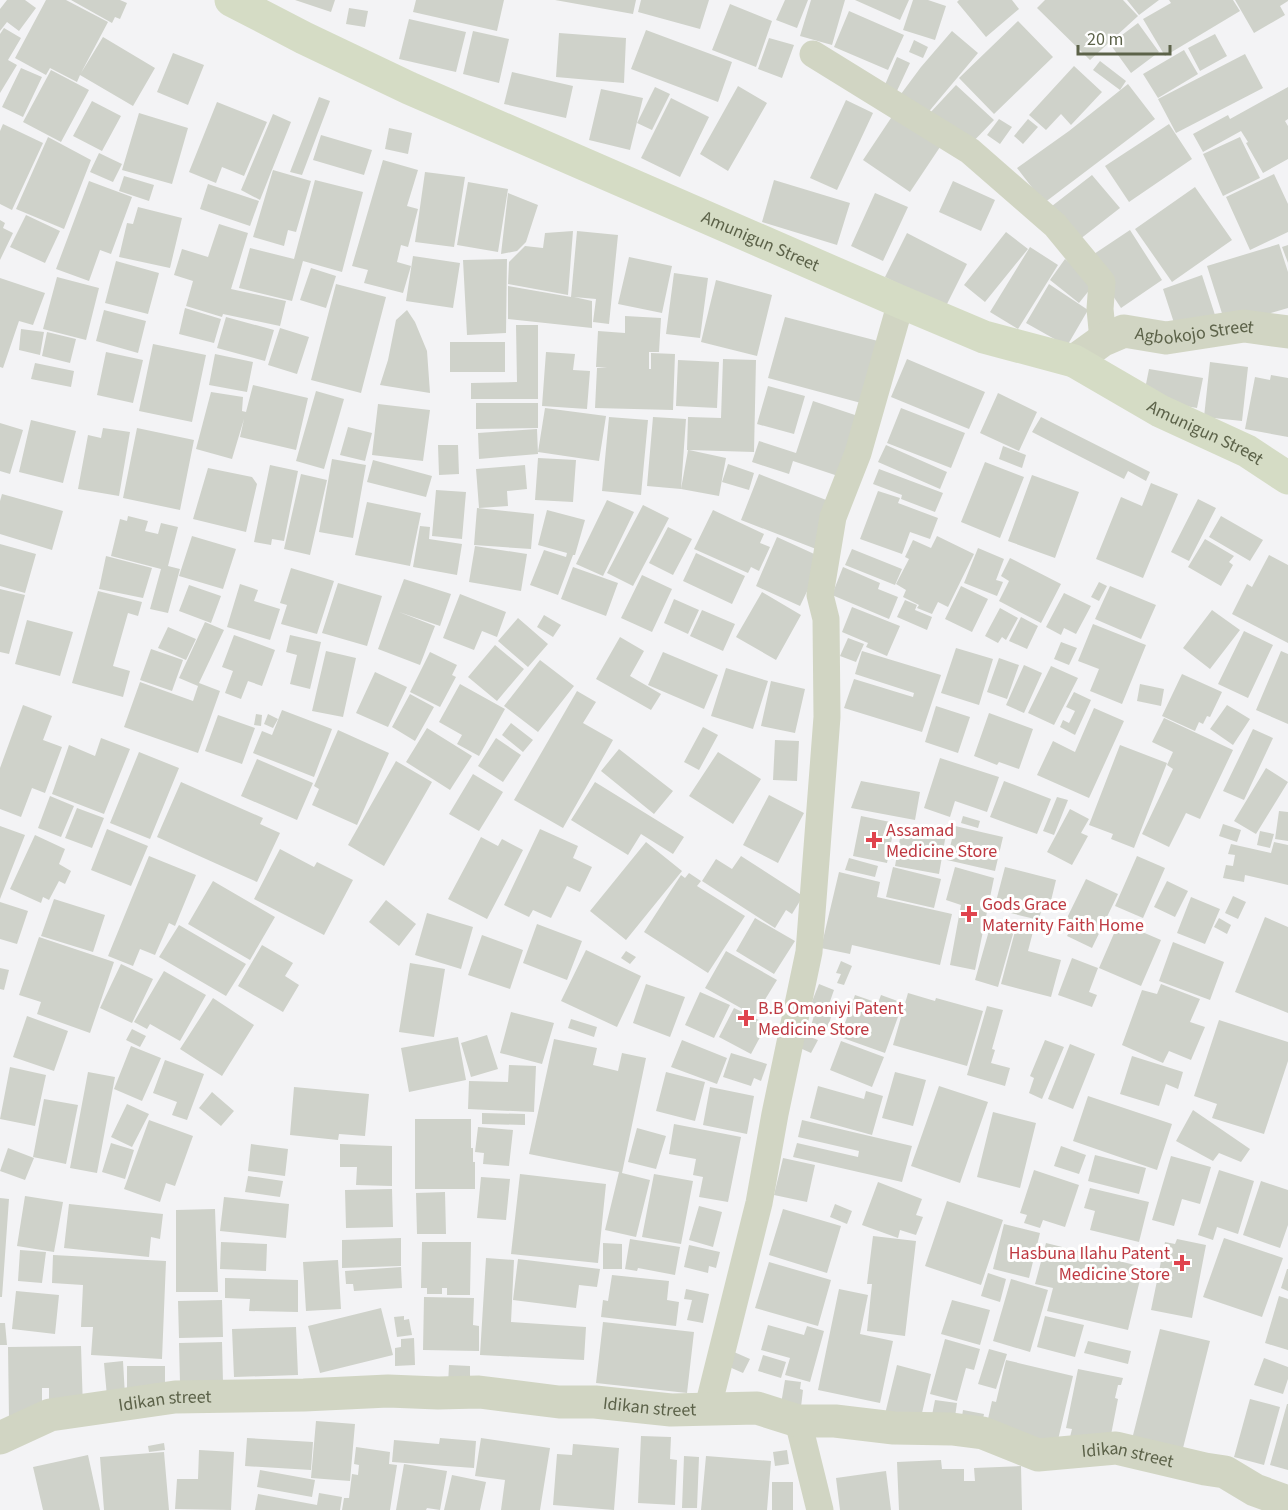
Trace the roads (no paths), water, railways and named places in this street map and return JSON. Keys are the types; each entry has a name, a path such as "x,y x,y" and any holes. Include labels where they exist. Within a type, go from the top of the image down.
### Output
{"main road":[{"name":"Amunigun Street","path":"231,0 409,88 901,302 984,337 1074,361 1160,411 1247,451 1288,478"}],"street":[{"path":"813,54 970,151 1055,225 1102,282 1100,309 1103,340"},
{"path":"707,1411 759,1203 809,952 827,717 826,619 820,595 833,517 858,453 901,302"},
{"name":"Agbokojo Street","path":"1074,361 1103,340 1124,331 1166,338 1244,326 1288,332"},
{"name":"Idikan street","path":"0,1438 50,1416 175,1397 388,1391 479,1392 559,1402 595,1402 671,1410 707,1411 756,1408 798,1421 834,1421 894,1428 952,1429 983,1433 1038,1455 1116,1448 1225,1472 1255,1490 1288,1502"},
{"path":"798,1421 820,1510"}],"place":[{"name":"Assamad Medicine Store","path":"874,840"},
{"name":"Gods Grace Maternity Faith Home","path":"969,914"},
{"name":"B.B Omoniyi Patent Medicine Store","path":"746,1018"},
{"name":"Hasbuna Ilahu Patent Medicine Store","path":"1182,1263"}]}
